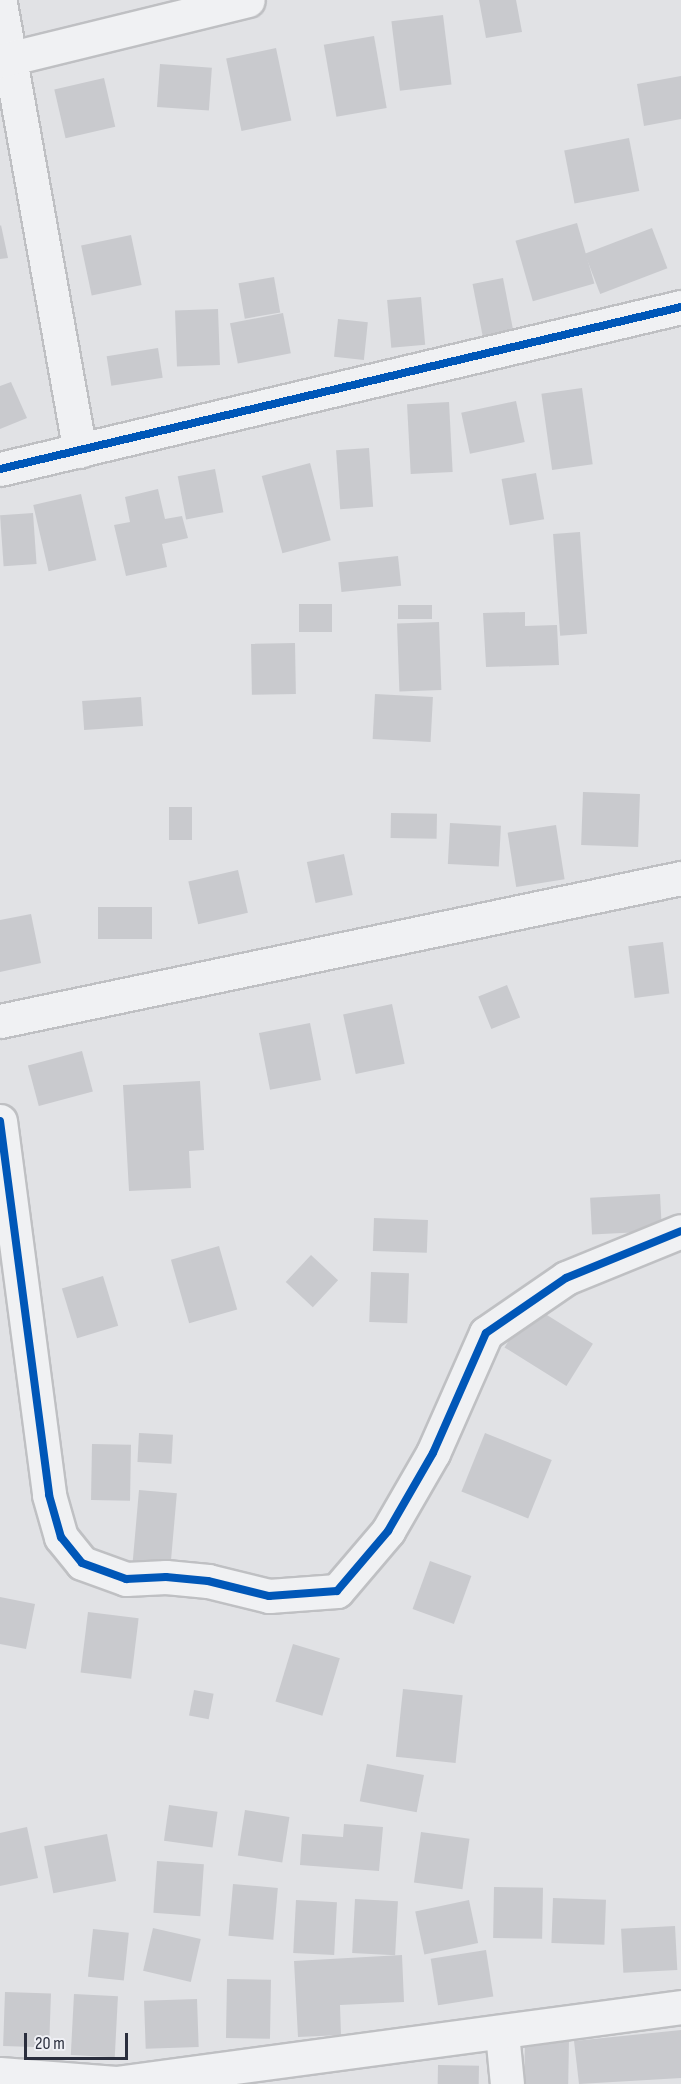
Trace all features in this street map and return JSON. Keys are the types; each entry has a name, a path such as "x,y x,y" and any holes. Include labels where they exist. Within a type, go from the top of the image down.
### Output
{"street":[{"path":"5,59 248,0"},
{"path":"0,3 5,59 80,451"},
{"path":"0,469 681,308"},
{"path":"0,1021 681,878"},
{"path":"0,1120 49,1495 61,1537 82,1563 126,1579 166,1577 208,1581 269,1596 337,1591 388,1532 433,1453 486,1333 566,1278 681,1231"},
{"path":"0,2074 116,2083 226,2077 681,2007"},
{"path":"502,2033 507,2084"}],"building":[{"path":"479,0 516,0 522,32 486,38"},
{"path":"443,15 452,84 400,91 391,21"},
{"path":"374,36 387,108 336,117 324,45"},
{"path":"276,48 291,120 241,131 226,59"},
{"path":"160,64 212,68 209,111 157,107"},
{"path":"681,76 681,119 644,126 637,84"},
{"path":"104,78 115,127 66,138 54,89"},
{"path":"629,138 639,191 575,204 564,151"},
{"path":"577,223 594,284 533,301 515,241"},
{"path":"0,226 8,258 0,259"},
{"path":"652,228 667,268 600,294 585,254"},
{"path":"131,235 142,285 92,295 81,246"},
{"path":"274,277 280,312 245,319 239,283"},
{"path":"503,278 514,333 483,339 473,284"},
{"path":"421,297 425,345 391,348 387,300"},
{"path":"218,309 220,365 177,366 175,311"},
{"path":"283,313 291,353 238,364 230,323"},
{"path":"338,319 368,322 364,360 334,357"},
{"path":"158,348 163,378 111,386 107,356"},
{"path":"11,382 27,418 0,429 0,386"},
{"path":"582,388 593,464 552,470 541,394"},
{"path":"516,401 525,442 470,454 461,413"},
{"path":"449,402 453,472 411,474 407,404"},
{"path":"369,448 373,507 340,509 336,450"},
{"path":"310,463 331,540 282,553 262,476"},
{"path":"215,469 223,512 186,519 178,476"},
{"path":"536,473 544,519 510,525 502,479"},
{"path":"158,489 165,519 182,516 188,538 162,544 167,567 126,576 114,525 130,522 125,497"},
{"path":"81,494 96,560 49,571 33,505"},
{"path":"33,513 37,564 4,566 0,515"},
{"path":"580,532 587,634 560,636 553,534"},
{"path":"398,556 401,586 341,592 338,562"},
{"path":"299,604 332,604 332,632 299,632"},
{"path":"398,605 432,605 432,619 398,619"},
{"path":"525,612 525,626 557,625 559,665 486,667 483,613"},
{"path":"439,622 441,690 399,691 397,623"},
{"path":"295,643 296,694 252,695 251,644"},
{"path":"375,694 433,697 431,742 373,739"},
{"path":"141,697 143,726 84,730 82,701"},
{"path":"583,792 640,794 638,847 581,845"},
{"path":"169,807 192,807 192,840 169,840"},
{"path":"391,813 437,814 437,839 391,838"},
{"path":"450,823 501,826 499,867 448,864"},
{"path":"556,825 565,879 516,887 508,833"},
{"path":"344,854 353,895 316,903 307,862"},
{"path":"238,870 248,913 198,924 188,881"},
{"path":"98,907 152,907 152,939 98,939"},
{"path":"31,914 41,963 0,972 0,920"},
{"path":"663,942 669,994 635,998 628,946"},
{"path":"507,985 520,1017 491,1029 478,997"},
{"path":"392,1004 405,1064 356,1074 343,1014"},
{"path":"310,1023 321,1080 270,1090 259,1033"},
{"path":"82,1051 93,1092 39,1106 28,1065"},
{"path":"200,1081 204,1150 189,1151 191,1188 129,1191 123,1085"},
{"path":"660,1194 662,1231 592,1235 590,1198"},
{"path":"374,1218 428,1220 427,1253 373,1251"},
{"path":"219,1246 237,1309 189,1323 171,1260"},
{"path":"311,1255 338,1280 313,1307 286,1282"},
{"path":"371,1272 409,1273 407,1323 369,1322"},
{"path":"103,1276 118,1326 77,1338 62,1289"},
{"path":"531,1305 593,1344 566,1386 505,1347"},
{"path":"139,1433 173,1435 171,1464 137,1462"},
{"path":"485,1433 552,1460 528,1518 461,1491"},
{"path":"92,1444 131,1445 130,1501 91,1500"},
{"path":"139,1490 177,1493 171,1565 133,1562"},
{"path":"430,1561 471,1576 454,1624 413,1609"},
{"path":"0,1597 35,1604 26,1649 0,1644"},
{"path":"88,1612 139,1618 131,1679 81,1673"},
{"path":"293,1644 340,1658 322,1716 275,1701"},
{"path":"403,1689 463,1695 456,1763 396,1757"},
{"path":"194,1690 214,1694 209,1719 189,1716"},
{"path":"367,1764 424,1775 417,1812 360,1801"},
{"path":"169,1805 218,1812 213,1847 164,1841"},
{"path":"245,1810 289,1817 282,1862 238,1855"},
{"path":"344,1824 383,1827 379,1871 300,1865 302,1834 343,1837"},
{"path":"27,1827 38,1878 0,1886 0,1833"},
{"path":"421,1832 470,1839 462,1889 414,1883"},
{"path":"107,1834 116,1881 53,1893 44,1846"},
{"path":"157,1861 204,1864 200,1916 153,1913"},
{"path":"233,1884 278,1888 273,1940 228,1936"},
{"path":"494,1887 543,1888 542,1939 493,1938"},
{"path":"553,1898 606,1900 604,1945 551,1943"},
{"path":"355,1899 398,1901 395,1955 352,1953"},
{"path":"296,1900 337,1902 334,1955 293,1953"},
{"path":"469,1900 478,1943 424,1954 415,1911"},
{"path":"675,1926 677,1970 623,1973 621,1929"},
{"path":"153,1928 201,1939 191,1982 143,1971"},
{"path":"93,1929 129,1933 124,1981 88,1977"},
{"path":"486,1950 493,1996 438,2005 431,1959"},
{"path":"402,1955 404,2002 340,2005 341,2035 298,2037 294,1961"},
{"path":"227,1979 271,1980 270,2039 226,2038"},
{"path":"5,1992 51,1994 49,2048 3,2046"},
{"path":"74,1994 118,1996 115,2057 71,2055"},
{"path":"197,1999 199,2047 146,2049 144,2001"},
{"path":"681,2030 681,2078 579,2084 574,2041"},
{"path":"525,2038 569,2039 568,2084 524,2084"},
{"path":"438,2065 479,2066 479,2084 438,2084"}],"cycle path":[{"path":"0,469 681,307"},
{"path":"0,1121 49,1495 61,1537 82,1563 126,1579 166,1577 208,1581 269,1596 337,1591 388,1531 433,1453 486,1333 566,1278 681,1231"}]}
